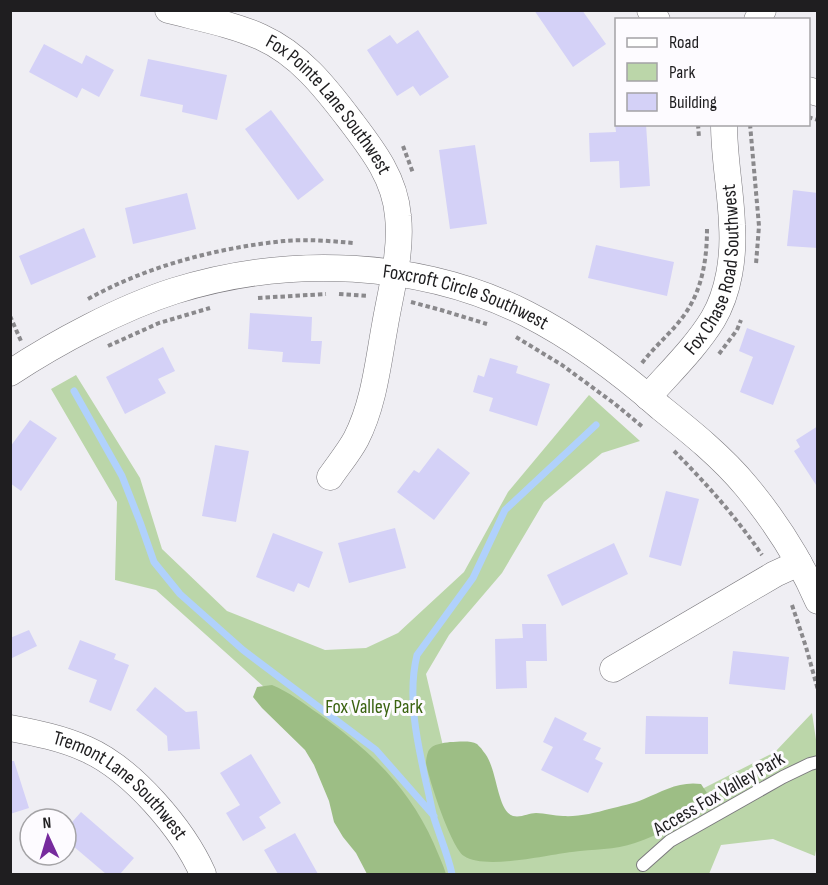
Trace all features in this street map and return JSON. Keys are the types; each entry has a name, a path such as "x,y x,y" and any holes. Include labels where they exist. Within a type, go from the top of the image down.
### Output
{"street":[{"name":"Fox Pointe Lane Southwest","path":"168,10 260,36 290,54 317,78 373,151 391,185 395,197 399,230 392,285 370,406 355,441 330,477"},
{"name":"Fox Chase Road Southwest","path":"648,397 702,334 714,317 725,290 733,227 724,126"},
{"name":"Foxcroft Circle Southwest","path":"10,373 96,324 173,291 208,281 255,272 346,269 392,285 468,290 528,314 597,357 722,460 746,486 800,563 818,601"},
{"path":"613,669 775,574 800,563"},
{"name":"Tremont Lane Southwest","path":"10,729 64,740 103,758 123,772 168,818 188,846 203,874"}],"lane":[{"name":"Access Fox Valley Park","path":"643,865 670,841 783,777 818,762"}],"path":[{"path":"698,126 699,143"},
{"path":"643,361 682,319 691,305 703,269 707,228"},
{"path":"253,299 336,294 392,285 441,310 493,327"},
{"path":"99,350 159,324 219,305"},
{"path":"10,316 20,338"},
{"path":"512,335 562,365 649,431"},
{"path":"666,445 704,481 748,534 775,574 790,600 818,690"}],"green space":[{"name":"Fox Valley Park","path":"76,375 140,478 162,549 227,611 325,650 366,648 398,633 464,572 508,492 589,395 640,441 602,453 544,502 502,573 449,635 426,674 443,746 478,834 635,823 775,752 812,713 818,753 818,838 815,856 773,839 721,845 709,874 387,874 332,748 156,590 115,580 117,502 51,389"},
{"path":"272,685 296,698 355,741 386,771 413,805 434,844 446,874 367,874 356,853 334,822 329,801 305,750 253,697 257,687"},
{"path":"450,742 477,744 492,767 503,806 513,816 536,813 563,816 586,814 635,802 671,787 693,783 701,784 707,793 707,803 691,816 673,826 627,845 500,862 473,860 464,856 453,840 436,798 426,763 431,748"}],"building":[{"path":"534,10 582,10 606,44 573,67"},
{"path":"418,30 449,77 420,96 413,86 397,96 367,50 390,35 397,44"},
{"path":"44,44 82,64 86,55 114,70 99,97 82,88 77,98 29,72"},
{"path":"148,59 227,75 217,120 182,112 183,105 140,96"},
{"path":"271,110 324,180 298,200 245,129"},
{"path":"615,126 646,126 650,186 620,188 619,161 590,162 589,133 616,132"},
{"path":"475,145 487,224 450,229 439,150"},
{"path":"793,190 818,193 818,248 787,246"},
{"path":"187,193 196,229 133,244 125,208"},
{"path":"84,228 96,257 31,285 19,256"},
{"path":"596,245 674,262 667,296 588,278"},
{"path":"250,313 312,317 311,341 322,341 320,364 282,362 283,352 248,349"},
{"path":"747,328 795,346 773,405 740,392 753,357 739,351"},
{"path":"163,347 175,371 158,379 166,393 125,414 106,377"},
{"path":"490,358 518,366 516,373 550,384 537,426 489,411 493,398 473,392 478,375 484,377"},
{"path":"30,420 57,438 21,491 10,483 10,447"},
{"path":"818,426 818,488 794,451 800,447 796,440"},
{"path":"215,445 249,451 236,522 202,516"},
{"path":"438,448 470,473 434,520 397,492 414,470 419,473"},
{"path":"666,491 699,499 681,566 649,557"},
{"path":"395,528 406,568 349,583 338,543"},
{"path":"273,533 323,552 309,588 298,583 294,592 256,577"},
{"path":"614,543 628,574 562,606 547,575"},
{"path":"522,624 546,624 547,661 526,661 527,688 496,689 495,639 523,638"},
{"path":"29,630 37,646 10,659 10,638"},
{"path":"80,640 116,654 114,659 129,665 111,711 89,702 97,680 68,669"},
{"path":"733,651 789,657 785,690 729,684"},
{"path":"155,687 186,712 197,711 200,749 168,751 167,736 136,710"},
{"path":"646,716 708,717 708,754 645,754"},
{"path":"555,717 587,733 583,740 601,748 595,759 603,763 588,793 541,770 553,747 543,742"},
{"path":"251,754 281,803 259,817 266,828 243,841 226,813 240,805 220,773"},
{"path":"10,761 14,761 29,807 18,807 18,811 10,814"},
{"path":"81,812 134,858 120,874 106,874 78,850 78,815"},
{"path":"295,833 318,874 278,874 264,850"}],"waterway":[{"path":"74,391 122,476 154,562 180,594 243,650 376,750 434,816"},
{"path":"452,874 434,818 417,735 413,702 417,655 473,578 505,510 596,425"}]}
